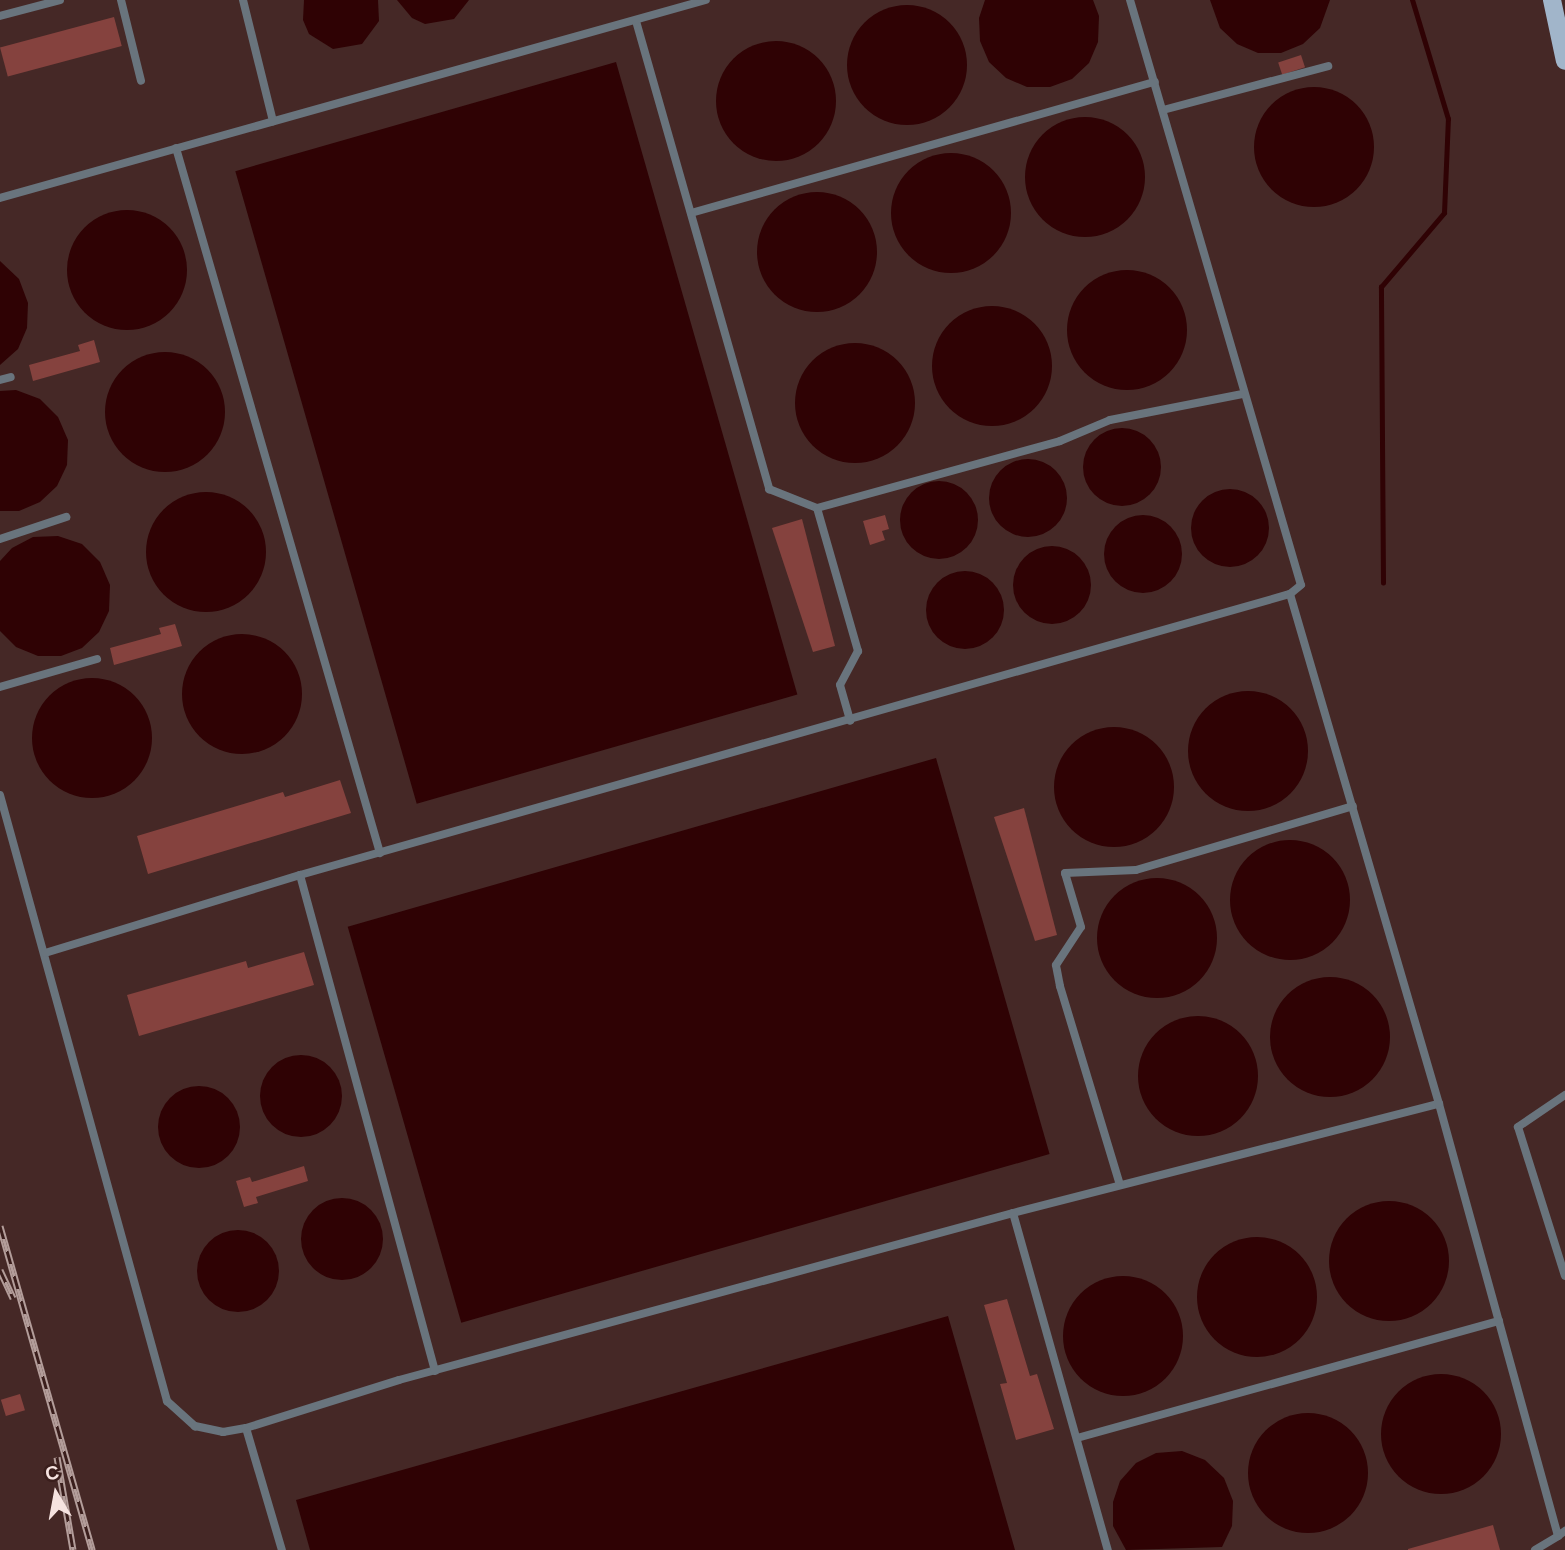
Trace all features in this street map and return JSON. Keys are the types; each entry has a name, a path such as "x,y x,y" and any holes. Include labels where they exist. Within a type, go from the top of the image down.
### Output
{"main road":[{"path":"1552,0 1565,61"}],"lane":[{"path":"0,16 60,0"},
{"path":"121,0 141,80"},
{"path":"243,0 273,121"},
{"path":"0,198 706,0"},
{"path":"45,953 300,876 1290,594 1301,585 1242,394 1130,0"},
{"path":"636,21 769,489 817,508 1060,441 1110,420 1242,394"},
{"path":"1163,110 1328,66"},
{"path":"691,213 1155,82"},
{"path":"176,148 380,853"},
{"path":"0,380 11,377"},
{"path":"817,508 858,651 840,685 850,721"},
{"path":"0,539 66,517"},
{"path":"1290,594 1562,1533 1535,1550"},
{"path":"0,687 97,659"},
{"path":"0,795 167,1401 195,1426 223,1432 246,1429 435,1371 1013,1213 1439,1104"},
{"path":"1121,1185 1056,965 1081,927 1065,873 1136,870 1353,806"},
{"path":"300,876 435,1371"},
{"path":"1565,1095 1518,1127 1565,1276"},
{"path":"1013,1213 1108,1550"},
{"path":"1077,1438 1499,1321"},
{"path":"246,1429 282,1550"}],"shaded area":[{"path":"304,0 378,0 379,21 362,44 333,49 309,34 303,20"},
{"path":"397,0 469,0 454,19 425,24 412,18"},
{"path":"985,0 1093,0 1099,16 1098,42 1089,63 1072,79 1050,87 1027,87 1006,78 989,62 980,41 979,18"},
{"path":"1210,0 1330,0 1320,28 1303,44 1281,53 1258,53 1237,44 1220,28"},
{"path":"907,5 930,9 950,22 963,42 967,65 963,88 950,108 930,121 907,125 884,121 864,108 851,88 847,65 851,42 864,22 884,9"},
{"path":"776,41 799,45 819,58 832,78 836,101 832,124 819,144 799,157 776,161 753,157 733,144 720,124 716,101 720,78 733,58 753,45"},
{"path":"616,62 797,695 417,804 235,171"},
{"path":"1314,87 1337,91 1357,104 1370,124 1374,147 1370,170 1357,190 1337,203 1314,207 1291,203 1271,190 1258,170 1254,147 1258,124 1271,104 1291,91"},
{"path":"1085,117 1108,121 1128,134 1141,154 1145,177 1141,200 1128,220 1108,233 1085,237 1062,233 1042,220 1029,200 1025,177 1029,154 1042,134 1062,121"},
{"path":"951,153 974,157 994,170 1007,190 1011,213 1007,236 994,256 974,269 951,273 928,269 908,256 895,236 891,213 895,190 908,170 928,157"},
{"path":"817,192 840,196 860,209 873,229 877,252 873,275 860,295 840,308 817,312 794,308 774,295 761,275 757,252 761,229 774,209 794,196"},
{"path":"127,210 150,214 170,227 183,247 187,270 183,293 170,313 150,326 127,330 104,326 84,313 71,293 67,270 71,247 84,227 104,214"},
{"path":"0,261 19,279 28,303 27,328 18,349 0,365"},
{"path":"1127,270 1150,274 1170,287 1183,307 1187,330 1183,353 1170,373 1150,386 1127,390 1104,386 1084,373 1071,353 1067,330 1071,307 1084,287 1104,274"},
{"path":"992,306 1015,310 1035,323 1048,343 1052,366 1048,389 1035,409 1015,422 992,426 969,422 949,409 936,389 932,366 936,343 949,323 969,310"},
{"path":"855,343 878,347 898,360 911,380 915,403 911,426 898,446 878,459 855,463 832,459 812,446 799,426 795,403 799,380 812,360 832,347"},
{"path":"165,352 188,356 208,369 221,389 225,412 221,435 208,455 188,468 165,472 142,468 122,455 109,435 105,412 109,389 122,369 142,356"},
{"path":"16,390 40,399 58,417 68,440 67,465 57,486 40,502 19,511 0,511 0,391"},
{"path":"1122,428 1137,431 1149,440 1158,452 1161,467 1158,482 1149,494 1137,503 1122,506 1107,503 1095,494 1086,482 1083,467 1086,452 1095,440 1107,431"},
{"path":"1028,459 1043,462 1055,471 1064,483 1067,498 1064,513 1055,525 1043,534 1028,537 1013,534 1001,525 992,513 989,498 992,483 1001,471 1013,462"},
{"path":"939,481 954,484 966,493 975,505 978,520 975,535 966,547 954,556 939,559 924,556 912,547 903,535 900,520 903,505 912,493 924,484"},
{"path":"1230,489 1245,492 1257,501 1266,513 1269,528 1266,543 1257,555 1245,564 1230,567 1215,564 1203,555 1194,543 1191,528 1194,513 1203,501 1215,492"},
{"path":"206,492 229,496 249,509 262,529 266,552 262,575 249,595 229,608 206,612 183,608 163,595 150,575 146,552 150,529 163,509 183,496"},
{"path":"1143,515 1158,518 1170,527 1179,539 1182,554 1179,569 1170,581 1158,590 1143,593 1128,590 1116,581 1107,569 1104,554 1107,539 1116,527 1128,518"},
{"path":"58,536 82,544 100,562 110,585 109,611 99,632 82,648 61,656 38,656 16,647 0,631 0,561 12,548 33,537"},
{"path":"1052,546 1067,549 1079,558 1088,570 1091,585 1088,600 1079,612 1067,621 1052,624 1037,621 1025,612 1016,600 1013,585 1016,570 1025,558 1037,549"},
{"path":"965,571 980,574 992,583 1001,595 1004,610 1001,625 992,637 980,646 965,649 950,646 938,637 929,625 926,610 929,595 938,583 950,574"},
{"path":"242,634 265,638 285,651 298,671 302,694 298,717 285,737 265,750 242,754 219,750 199,737 186,717 182,694 186,671 199,651 219,638"},
{"path":"92,678 115,682 135,695 148,715 152,738 148,761 135,781 115,794 92,798 69,794 49,781 36,761 32,738 36,715 49,695 69,682"},
{"path":"1248,691 1271,695 1291,708 1304,728 1308,751 1304,774 1291,794 1271,807 1248,811 1225,807 1205,794 1192,774 1188,751 1192,728 1205,708 1225,695"},
{"path":"1114,727 1137,731 1157,744 1170,764 1174,787 1170,810 1157,830 1137,843 1114,847 1091,843 1071,830 1058,810 1054,787 1058,764 1071,744 1091,731"},
{"path":"936,758 1050,1154 461,1323 348,927"},
{"path":"1290,840 1313,844 1333,857 1346,877 1350,900 1346,923 1333,943 1313,956 1290,960 1267,956 1247,943 1234,923 1230,900 1234,877 1247,857 1267,844"},
{"path":"1157,878 1180,882 1200,895 1213,915 1217,938 1213,961 1200,981 1180,994 1157,998 1134,994 1114,981 1101,961 1097,938 1101,915 1114,895 1134,882"},
{"path":"1330,977 1353,981 1373,994 1386,1014 1390,1037 1386,1060 1373,1080 1353,1093 1330,1097 1307,1093 1287,1080 1274,1060 1270,1037 1274,1014 1287,994 1307,981"},
{"path":"1198,1016 1221,1020 1241,1033 1254,1053 1258,1076 1254,1099 1241,1119 1221,1132 1198,1136 1175,1132 1155,1119 1142,1099 1138,1076 1142,1053 1155,1033 1175,1020"},
{"path":"301,1055 317,1058 330,1067 339,1080 342,1096 339,1112 330,1125 317,1134 301,1137 285,1134 272,1125 263,1112 260,1096 263,1080 272,1067 285,1058"},
{"path":"199,1086 215,1089 228,1098 237,1111 240,1127 237,1143 228,1156 215,1165 199,1168 183,1165 170,1156 161,1143 158,1127 161,1111 170,1098 183,1089"},
{"path":"342,1198 358,1201 371,1210 380,1223 383,1239 380,1255 371,1268 358,1277 342,1280 326,1277 313,1268 304,1255 301,1239 304,1223 313,1210 326,1201"},
{"path":"1389,1201 1412,1205 1432,1218 1445,1238 1449,1261 1445,1284 1432,1304 1412,1317 1389,1321 1366,1317 1346,1304 1333,1284 1329,1261 1333,1238 1346,1218 1366,1205"},
{"path":"238,1230 254,1233 267,1242 276,1255 279,1271 276,1287 267,1300 254,1309 238,1312 222,1309 209,1300 200,1287 197,1271 200,1255 209,1242 222,1233"},
{"path":"1257,1237 1280,1241 1300,1254 1313,1274 1317,1297 1313,1320 1300,1340 1280,1353 1257,1357 1234,1353 1214,1340 1201,1320 1197,1297 1201,1274 1214,1254 1234,1241"},
{"path":"1123,1276 1146,1280 1166,1293 1179,1313 1183,1336 1179,1359 1166,1379 1146,1392 1123,1396 1100,1392 1080,1379 1067,1359 1063,1336 1067,1313 1080,1293 1100,1280"},
{"path":"948,1316 1015,1550 310,1550 296,1500"},
{"path":"1441,1374 1464,1378 1484,1391 1497,1411 1501,1434 1497,1457 1484,1477 1464,1490 1441,1494 1418,1490 1398,1477 1385,1457 1381,1434 1385,1411 1398,1391 1418,1378"},
{"path":"1308,1413 1331,1417 1351,1430 1364,1450 1368,1473 1364,1496 1351,1516 1331,1529 1308,1533 1285,1529 1265,1516 1252,1496 1248,1473 1252,1450 1265,1430 1285,1417"},
{"path":"1182,1451 1205,1460 1224,1478 1233,1501 1232,1526 1222,1547 1126,1550 1113,1526 1113,1502 1120,1481 1136,1463 1156,1453"}],"building":[{"path":"114,17 122,46 8,77 0,48"},
{"path":"1301,55 1305,67 1282,75 1278,62"},
{"path":"94,340 100,362 33,381 29,365 80,351 78,345"},
{"path":"885,515 889,529 882,531 885,540 870,545 863,521"},
{"path":"802,519 835,646 813,652 772,528"},
{"path":"175,624 182,646 114,665 110,648 161,634 159,628"},
{"path":"340,780 351,813 148,874 137,836 283,792 285,797"},
{"path":"1024,808 1057,935 1035,941 994,817"},
{"path":"304,952 314,985 139,1036 127,995 246,961 248,968"},
{"path":"304,1166 308,1181 256,1197 258,1203 244,1207 236,1181 250,1177 252,1182"},
{"path":"1007,1299 1030,1376 1037,1374 1054,1429 1016,1440 1000,1384 1007,1383 984,1305"},
{"path":"20,1394 25,1410 6,1416 1,1400"},
{"path":"1493,1525 1500,1550 1408,1550 1408,1549"}],"waterway":[{"path":"1383,583 1381,287 1444,213 1448,119 1412,0"}],"railway":[{"path":"0,1226 92,1550"},
{"path":"0,1270 13,1298"},
{"path":"57,1457 73,1550"}]}
